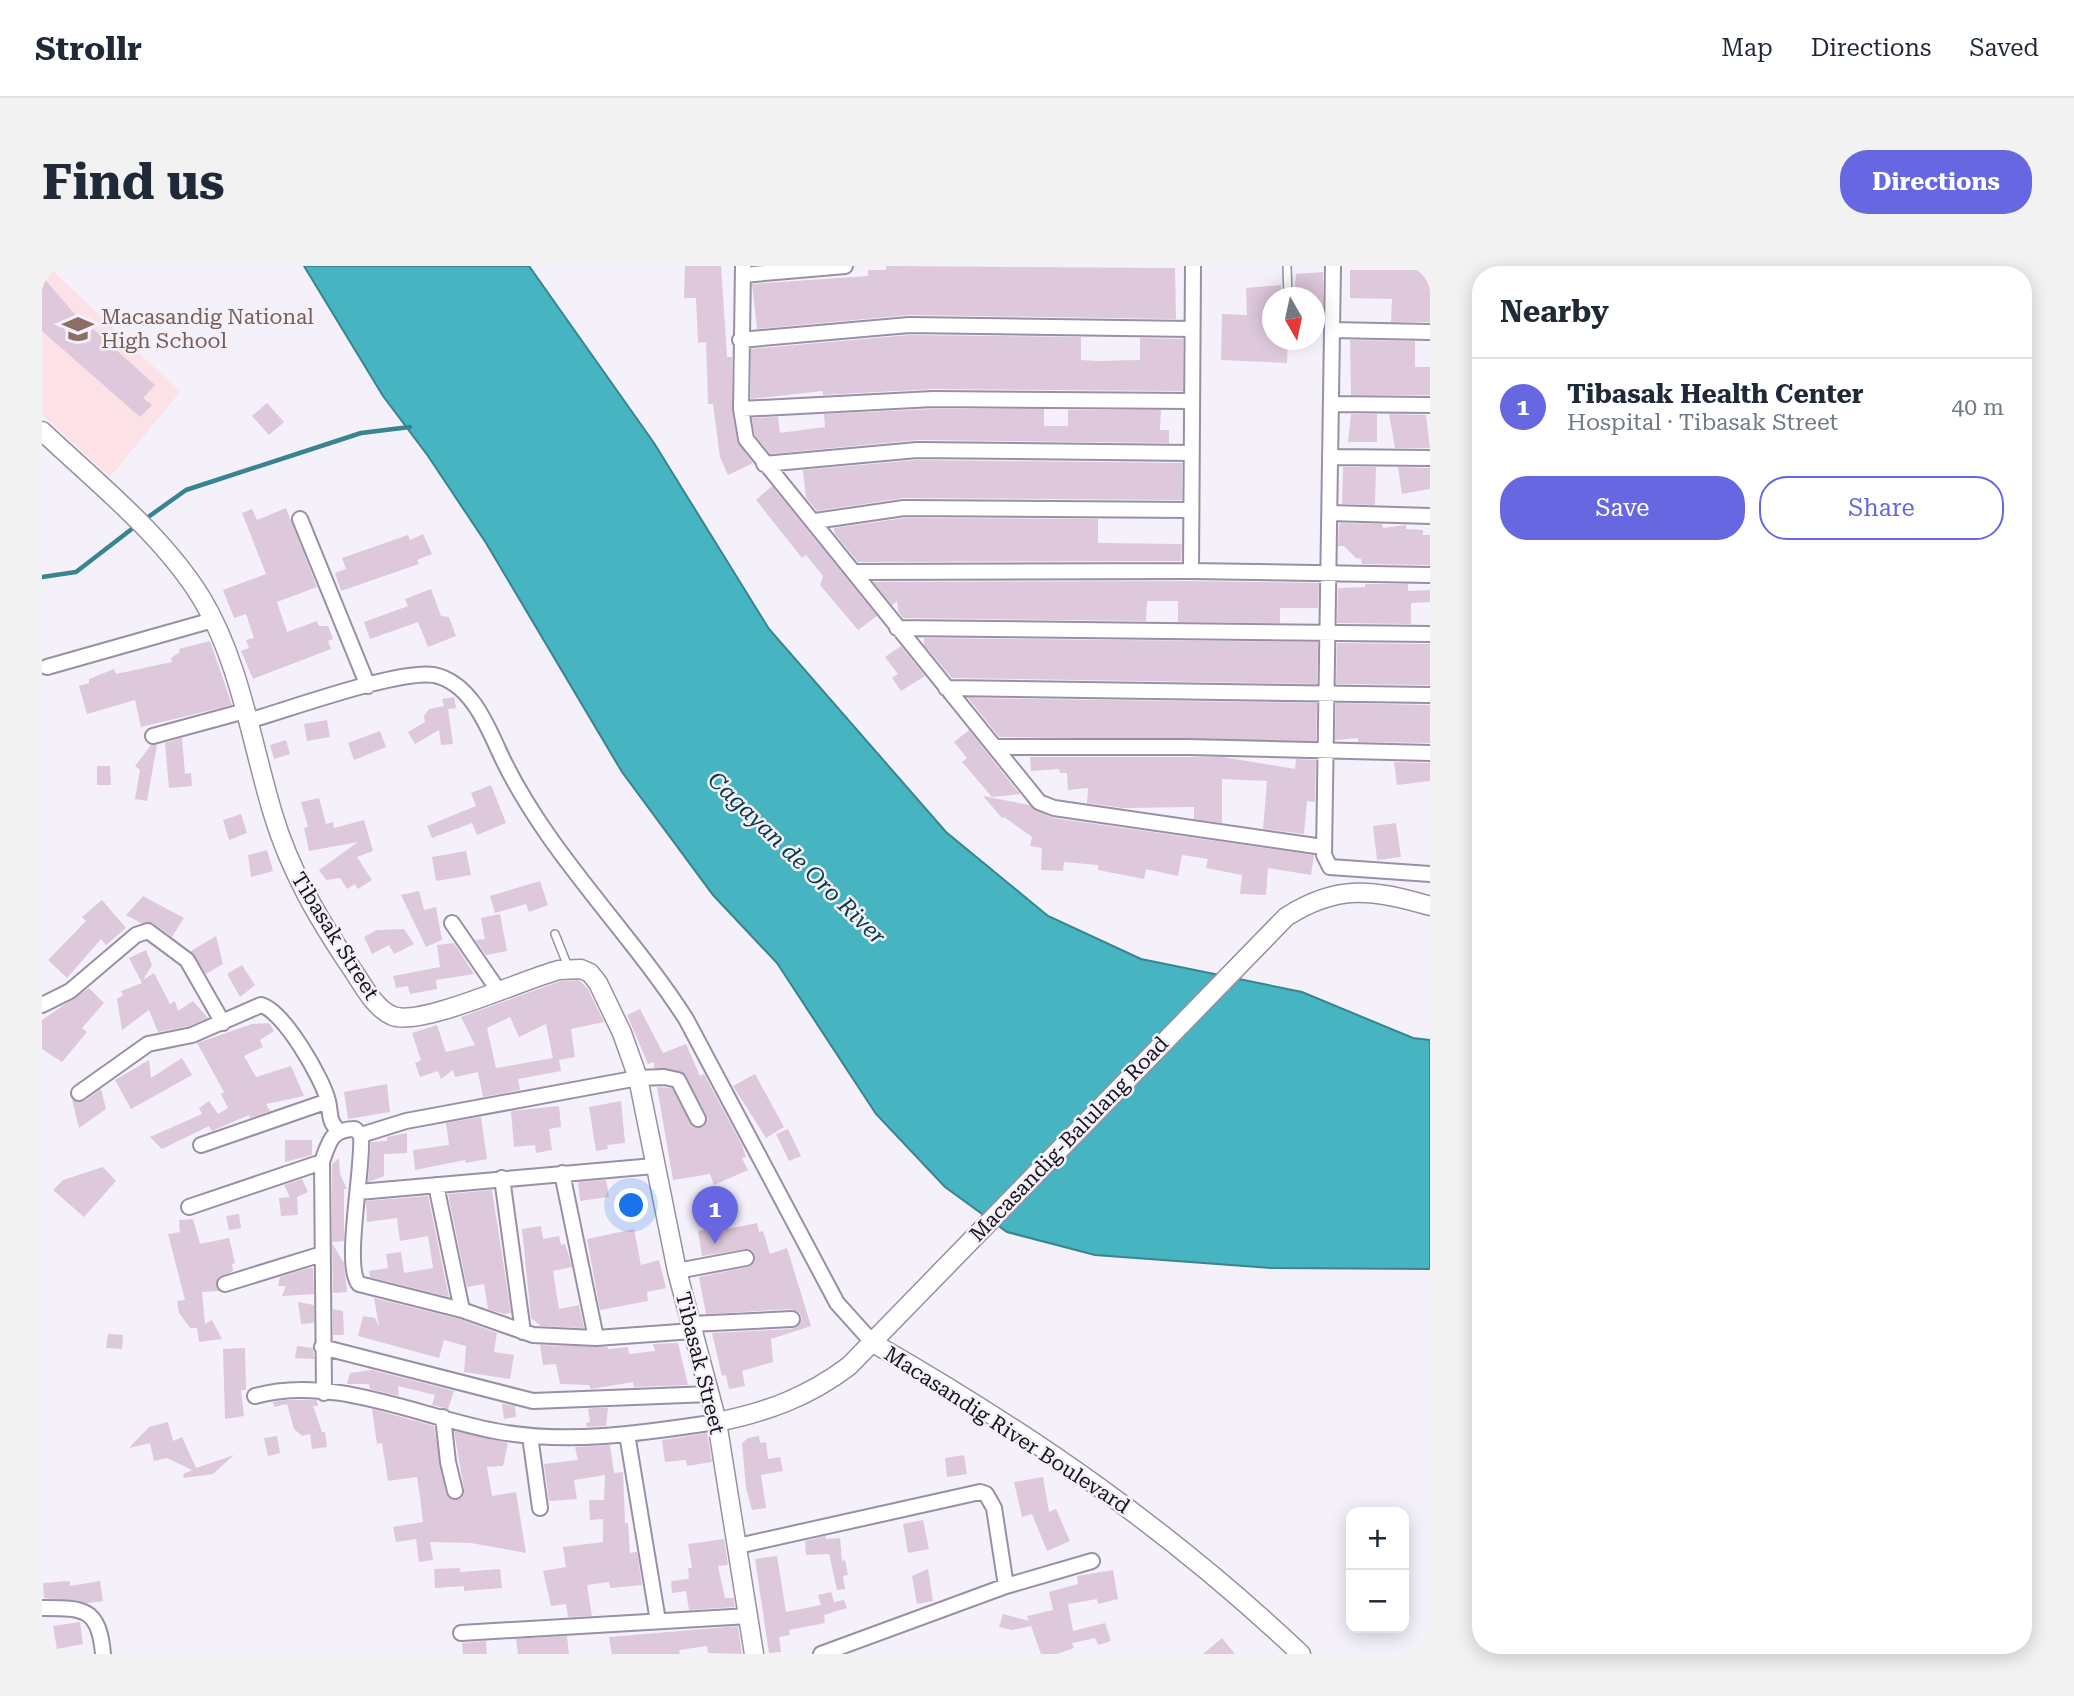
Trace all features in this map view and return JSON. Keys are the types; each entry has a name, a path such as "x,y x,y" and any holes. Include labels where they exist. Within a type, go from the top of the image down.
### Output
{"street":[{"path":"845,266 743,270 741,409 746,439 1039,802 1054,808 1323,847"},
{"path":"1191,571 1193,266"},
{"path":"1333,266 1327,751 1323,847 1330,867 1430,874"},
{"path":"740,340 909,325 1192,329"},
{"path":"1332,330 1430,332"},
{"path":"741,409 933,399 1192,401"},
{"path":"1331,404 1430,405"},
{"name":"Tibasak Street","path":"42,431 167,553 185,574 213,620 246,716 273,815 295,876 334,942 377,1005 395,1017 423,1017 535,976 569,970 590,973 598,983 622,1033 638,1078 677,1271 717,1422 754,1654"},
{"path":"764,464 917,450 1192,453"},
{"path":"1332,457 1430,458"},
{"path":"815,522 904,508 1190,510"},
{"path":"1330,513 1430,516"},
{"path":"300,519 368,686"},
{"path":"854,572 1191,571 1430,575"},
{"path":"47,667 213,620"},
{"path":"897,628 1430,634"},
{"path":"153,736 368,686 433,675 463,690 478,709 526,801 660,979 686,1019 837,1303 873,1343"},
{"path":"946,688 1430,695"},
{"path":"996,747 1430,753"},
{"name":"Macasandig-Balulang Road","path":"717,1422 765,1411 809,1394 849,1366 1272,928 1303,906 1334,893 1369,893 1430,906"},
{"path":"452,923 498,989"},
{"path":"42,1005 59,999 136,935 148,931 187,960 223,1023"},
{"path":"79,1093 148,1044 192,1035 261,1005 268,1007 317,1072 328,1101 331,1122 339,1131"},
{"path":"361,1135 406,1121 638,1078 664,1077 678,1080 698,1119"},
{"path":"201,1145 328,1101"},
{"path":"324,1393 322,1162 328,1140 339,1131 355,1129 361,1135 359,1192 351,1262 353,1278 359,1284 462,1310 523,1332 596,1338 792,1319"},
{"path":"189,1207 302,1166 322,1162"},
{"path":"359,1192 654,1166"},
{"path":"562,1173 596,1338"},
{"path":"502,1178 523,1332"},
{"path":"436,1185 462,1310"},
{"path":"225,1284 322,1254"},
{"path":"677,1271 746,1258"},
{"name":"Macasandig River Boulevard","path":"873,1343 994,1416 1108,1491 1236,1594 1301,1654"},
{"path":"322,1347 533,1401 710,1394"},
{"path":"255,1396 273,1391 324,1393 386,1403 494,1431 530,1436 570,1438 627,1434 717,1422"},
{"path":"443,1417 448,1462 455,1491"},
{"path":"627,1434 658,1621"},
{"path":"530,1436 540,1508"},
{"path":"738,1546 980,1492 986,1494 993,1508 1006,1586"},
{"path":"821,1654 1006,1586 1092,1561"},
{"path":"42,1608 74,1608 90,1615 99,1627 103,1654"},
{"path":"461,1633 749,1616"}],"lane":[{"path":"1287,266 1288,287"},
{"path":"555,934 569,970"}],"shaded area":[{"name":"Macasandig National High School","path":"42,266 48,266 180,392 110,477 42,415"}],"water":[{"name":"Cagayan de Oro River","path":"304,266 529,266 654,443 769,629 946,832 1048,916 1141,959 1302,992 1413,1038 1430,1040 1430,1269 1271,1268 1095,1255 1007,1232 945,1187 876,1114 777,963 713,895 622,772 486,543 428,456 383,396"}],"building":[{"path":"685,266 721,266 727,357 732,357 732,411 737,441 753,463 728,475 720,457 713,404 708,404 706,342 698,343 696,298 684,298"},
{"path":"886,266 1175,268 1176,319 909,315 757,329 752,284 868,276 868,270 886,270"},
{"path":"1350,270 1430,270 1430,322 1391,322 1392,299 1350,298"},
{"path":"1323,272 1323,287 1295,287 1296,274"},
{"path":"42,276 90,332 93,329 155,385 143,398 152,405 140,417 42,331"},
{"path":"1281,285 1262,287 1262,350 1288,350 1287,363 1221,360 1222,314 1247,315 1246,288"},
{"path":"909,335 1081,337 1081,360 1098,361 1140,360 1140,338 1183,339 1183,391 933,389 823,395 823,391 751,399 751,349"},
{"path":"1350,340 1415,341 1415,367 1430,367 1430,395 1351,395"},
{"path":"267,403 284,422 269,435 252,416"},
{"path":"933,409 1044,409 1044,426 1068,426 1068,410 1161,410 1160,430 1169,430 1169,443 917,440 770,454 755,435 752,418 778,417 780,433 825,427 824,414"},
{"path":"1351,414 1377,414 1377,442 1348,442"},
{"path":"1389,414 1426,415 1430,448 1395,448"},
{"path":"917,460 1182,463 1182,500 904,498 817,511 806,498 803,470"},
{"path":"1343,467 1376,467 1375,505 1342,504"},
{"path":"1398,467 1430,468 1430,489 1402,494"},
{"path":"772,486 877,616 858,630 820,585 823,576 806,555 802,558 756,500"},
{"path":"286,508 317,587 277,602 287,632 317,621 319,626 328,626 333,639 328,641 331,649 253,679 241,651 249,648 246,640 254,638 246,614 234,618 223,590 266,574 242,513 252,509 257,520"},
{"path":"905,518 1098,519 1098,543 1182,544 1181,561 858,562 835,534 834,528"},
{"path":"1339,524 1382,524 1383,528 1406,525 1406,529 1423,530 1423,535 1430,535 1430,565 1362,564 1361,559 1356,558 1344,546 1338,546"},
{"path":"423,534 432,554 417,560 419,564 341,591 335,573 346,569 342,558 408,535 410,540"},
{"path":"873,582 1319,583 1318,608 1280,608 1280,623 1178,622 1178,601 1147,601 1146,621 903,618 898,611 897,601 892,605"},
{"path":"1365,584 1408,584 1408,591 1430,590 1430,602 1411,603 1411,624 1337,623 1338,588 1365,587"},
{"path":"431,589 441,616 449,617 456,636 428,647 418,622 370,639 364,622 408,606 405,599"},
{"path":"924,638 1318,642 1317,684 952,678 924,645"},
{"path":"210,641 232,705 141,727 135,700 87,714 79,686 89,683 89,679 114,669 116,674 172,662 171,658 180,652 179,649"},
{"path":"1337,643 1430,644 1430,685 1336,684"},
{"path":"901,646 925,676 901,691 892,678 898,674 885,657"},
{"path":"454,697 456,708 448,709 453,744 441,745 439,730 415,744 408,732 425,722 424,716 429,709 444,706 442,699"},
{"path":"968,698 1317,703 1316,741 999,737"},
{"path":"1336,703 1430,705 1430,743 1358,742 1358,738 1335,740"},
{"path":"327,720 330,737 307,741 304,724"},
{"path":"969,730 1020,794 992,797 962,762 967,758 954,742"},
{"path":"380,731 386,747 354,760 348,743"},
{"path":"182,738 185,774 191,773 192,786 169,788 165,743"},
{"path":"286,740 290,754 274,759 270,745"},
{"path":"151,745 157,745 147,801 135,799 140,770 135,766"},
{"path":"1030,757 1223,757 1295,769 1296,759 1316,760 1315,802 1307,801 1304,834 1263,829 1267,781 1222,779 1222,823 1194,819 1194,807 1123,808 1087,803 1088,788 1068,790 1067,773 1060,773 1059,769 1031,771"},
{"path":"1394,762 1430,763 1430,781 1397,785"},
{"path":"97,766 110,766 111,785 97,785"},
{"path":"491,785 506,823 477,835 472,823 432,838 427,826 476,806 471,793"},
{"path":"983,796 1029,805 1053,818 1314,855 1311,875 1268,868 1266,895 1240,894 1242,875 1206,868 1208,859 1182,855 1178,876 1146,869 1144,879 1098,870 1098,865 1064,862 1063,871 1041,870 1042,848 1030,846 1032,837 1002,818"},
{"path":"319,798 326,824 333,822 334,828 364,820 373,851 357,857 372,880 358,889 355,884 347,889 340,878 326,880 319,870 358,842 309,851 304,828 308,827 301,802"},
{"path":"241,814 247,833 229,840 223,820"},
{"path":"1396,823 1401,857 1377,860 1373,826"},
{"path":"267,850 273,871 251,877 248,855"},
{"path":"466,851 471,875 436,881 432,857"},
{"path":"540,881 548,905 529,912 526,904 495,913 490,896"},
{"path":"419,891 424,910 436,907 442,940 426,947 401,895"},
{"path":"143,896 184,918 172,937 153,923 141,923 126,915"},
{"path":"102,900 126,928 106,945 101,939 67,978 48,960 86,921 82,917"},
{"path":"500,914 507,951 486,955 475,940 485,939 481,918"},
{"path":"404,929 414,944 394,954 389,945 372,954 364,937 377,930"},
{"path":"216,936 223,964 206,974 191,951"},
{"path":"454,943 474,974 436,980 437,989 410,994 408,986 396,988 393,976 440,967 437,945"},
{"path":"146,950 152,965 143,980 154,973 170,1004 175,1001 178,1011 193,1001 208,1018 189,1026 158,1032 149,1010 122,1030 117,999 123,995 121,991 142,983 129,958"},
{"path":"242,965 255,985 240,997 227,974"},
{"path":"579,980 588,989 604,1022 571,1029 575,1057 559,1060 561,1071 518,1079 520,1090 483,1097 478,1072 455,1077 453,1070 441,1079 438,1071 420,1077 415,1063 421,1060 412,1033 437,1025 446,1052 475,1045 461,1017 561,981","holes":["510,1017 519,1037 546,1024 553,1058 496,1068 487,1028"]},
{"path":"89,988 104,1003 82,1028 87,1032 62,1062 42,1049 42,1020"},
{"path":"640,1009 663,1053 686,1044 700,1076 704,1074 742,1145 746,1157 742,1158 748,1170 714,1185 710,1174 673,1180 657,1087 672,1088 693,1127 703,1127 708,1119 684,1073 654,1068 654,1062 648,1064 627,1015"},
{"path":"269,1023 274,1031 260,1040 263,1047 244,1056 256,1077 291,1066 304,1096 266,1104 270,1111 250,1118 249,1115 212,1131 209,1126 162,1149 150,1137 202,1114 199,1108 209,1101 218,1114 228,1108 221,1094 224,1092 197,1043 252,1024"},
{"path":"182,1058 192,1075 131,1109 115,1080 149,1060 151,1078"},
{"path":"755,1074 784,1127 766,1138 733,1086"},
{"path":"387,1084 390,1112 348,1119 344,1092"},
{"path":"101,1089 106,1109 79,1128 72,1100 84,1101"},
{"path":"621,1101 625,1143 607,1145 608,1149 596,1151 589,1107"},
{"path":"559,1106 561,1127 549,1129 552,1150 536,1153 535,1145 514,1147 511,1111"},
{"path":"481,1117 487,1159 466,1163 465,1160 415,1170 413,1150 449,1145 446,1123"},
{"path":"788,1129 801,1156 789,1161 776,1134"},
{"path":"407,1133 407,1153 384,1154 384,1176 368,1182 371,1142 387,1141 387,1137"},
{"path":"285,1140 312,1140 312,1155 285,1162"},
{"path":"339,1158 340,1174 347,1189 344,1189 344,1241 332,1242 332,1164"},
{"path":"103,1167 116,1181 84,1217 53,1190 63,1180"},
{"path":"302,1179 308,1192 297,1197 298,1215 281,1216 279,1198 290,1197 284,1185"},
{"path":"606,1180 609,1197 580,1201 578,1182"},
{"path":"492,1190 511,1313 504,1314 488,1309 484,1284 467,1287 448,1194"},
{"path":"428,1196 449,1297 370,1277 369,1271 388,1268 386,1254 401,1252 404,1273 433,1268 428,1236 400,1241 397,1218 367,1222 366,1201"},
{"path":"721,1213 723,1227 728,1226 728,1229 757,1223 759,1232 763,1231 770,1254 787,1248 811,1326 771,1339 773,1362 742,1371 745,1386 729,1389 726,1375 722,1376 712,1333 792,1329 802,1319 800,1313 792,1309 706,1314 699,1277 748,1267 755,1261 753,1251 745,1249 702,1256 698,1231 706,1229 703,1217"},
{"path":"239,1214 241,1228 229,1230 226,1216"},
{"path":"193,1219 200,1244 229,1238 235,1263 232,1264 233,1271 218,1278 216,1286 219,1291 202,1292 205,1324 212,1320 222,1339 199,1342 197,1328 190,1328 179,1313 177,1301 185,1300 168,1234 180,1232 179,1220"},
{"path":"541,1226 543,1239 559,1236 561,1245 565,1244 572,1267 553,1271 559,1309 579,1305 584,1328 541,1326 531,1318 522,1229"},
{"path":"634,1229 641,1265 659,1260 666,1288 647,1292 648,1301 600,1310 587,1239"},
{"path":"332,1243 344,1263 347,1292 333,1293"},
{"path":"313,1268 314,1294 282,1296 286,1286 278,1286 280,1277"},
{"path":"374,1298 459,1319 497,1333 494,1352 514,1355 510,1379 464,1372 466,1346 444,1340 439,1358 358,1336 363,1316 375,1318 379,1327"},
{"path":"298,1302 314,1305 314,1323 301,1324"},
{"path":"333,1309 343,1311 344,1335 333,1335"},
{"path":"108,1334 123,1335 122,1349 106,1348"},
{"path":"678,1343 688,1385 634,1387 633,1382 591,1389 589,1385 560,1384 556,1364 543,1365 540,1345 608,1349 628,1347 629,1354 655,1351 653,1344"},
{"path":"297,1346 313,1348 314,1359 295,1358"},
{"path":"245,1348 246,1390 241,1390 244,1416 225,1419 223,1349"},
{"path":"372,1370 454,1391 448,1409 432,1405 435,1395 398,1386 399,1396 370,1389 369,1384 347,1384 350,1373"},
{"path":"317,1400 318,1406 313,1406 322,1432 325,1432 327,1447 312,1449 310,1434 302,1436 294,1429 287,1404 274,1407 273,1402"},
{"path":"502,1404 515,1406 516,1417 504,1419"},
{"path":"608,1408 606,1426 587,1427 586,1423 590,1422 588,1409"},
{"path":"372,1409 434,1426 446,1493 453,1500 462,1497 464,1489 454,1431 508,1443 503,1466 487,1467 492,1496 516,1492 526,1553 471,1543 430,1542 433,1560 419,1562 416,1539 396,1542 393,1527 423,1522 417,1477 388,1481 382,1443 377,1444"},
{"path":"168,1422 173,1441 182,1437 196,1468 234,1455 213,1474 184,1478 183,1474 192,1470 167,1458 154,1461 150,1443 129,1448 149,1427"},
{"path":"707,1433 712,1462 687,1466 686,1460 665,1462 662,1440"},
{"path":"277,1436 280,1453 268,1456 264,1438"},
{"path":"759,1436 760,1443 766,1442 768,1459 780,1457 783,1471 761,1475 766,1508 752,1510 746,1488 742,1443 748,1438"},
{"path":"610,1445 614,1473 623,1472 625,1523 628,1523 630,1553 637,1552 642,1585 610,1588 609,1582 587,1585 592,1616 568,1617 566,1604 551,1606 543,1571 566,1567 563,1547 603,1542 603,1519 590,1520 589,1500 604,1500 605,1475 574,1480 577,1499 549,1501 544,1464 578,1460 575,1447"},
{"path":"964,1455 967,1474 947,1477 945,1458"},
{"path":"1043,1477 1049,1512 1056,1509 1070,1541 1047,1551 1032,1514 1022,1517 1014,1482"},
{"path":"923,1520 929,1549 908,1553 903,1524"},
{"path":"826,1536 826,1539 840,1538 842,1561 845,1560 848,1575 843,1576 845,1589 837,1590 829,1554 806,1555 805,1541"},
{"path":"724,1539 728,1565 718,1566 725,1598 734,1598 735,1607 689,1610 686,1591 672,1593 671,1581 689,1579 688,1568 692,1568 688,1544"},
{"path":"777,1556 786,1612 821,1605 818,1595 831,1592 834,1602 844,1600 847,1608 824,1615 825,1623 789,1630 790,1635 779,1637 781,1652 769,1653 755,1559"},
{"path":"460,1568 460,1572 500,1569 502,1588 464,1591 464,1586 435,1588 434,1569"},
{"path":"928,1569 933,1601 917,1604 912,1576"},
{"path":"1113,1570 1118,1599 1098,1604 1097,1599 1068,1604 1073,1631 1105,1623 1111,1641 1098,1645 1095,1638 1072,1643 1074,1648 1057,1654 1041,1654 1031,1626 1012,1630 999,1627 1003,1614 1029,1621 1027,1616 1053,1610 1049,1592 1078,1584 1077,1576"},
{"path":"70,1581 70,1586 100,1581 103,1601 87,1603 44,1598 43,1583"},
{"path":"80,1622 83,1644 57,1649 53,1626"},
{"path":"738,1626 742,1654 708,1653 707,1646 679,1650 680,1654 612,1654 609,1637"},
{"path":"567,1636 569,1654 518,1654 516,1639"},
{"path":"1222,1638 1235,1654 1203,1654"},
{"path":"486,1641 487,1654 463,1654 462,1643"}],"waterway":[{"path":"144,520 186,490 361,433 410,427"},
{"path":"42,577 76,572 137,525"}],"place":[{"name":"Macasandig National High School","path":"78,329"},
{"name":"Tibasak Health Center","path":"715,1244"}]}
